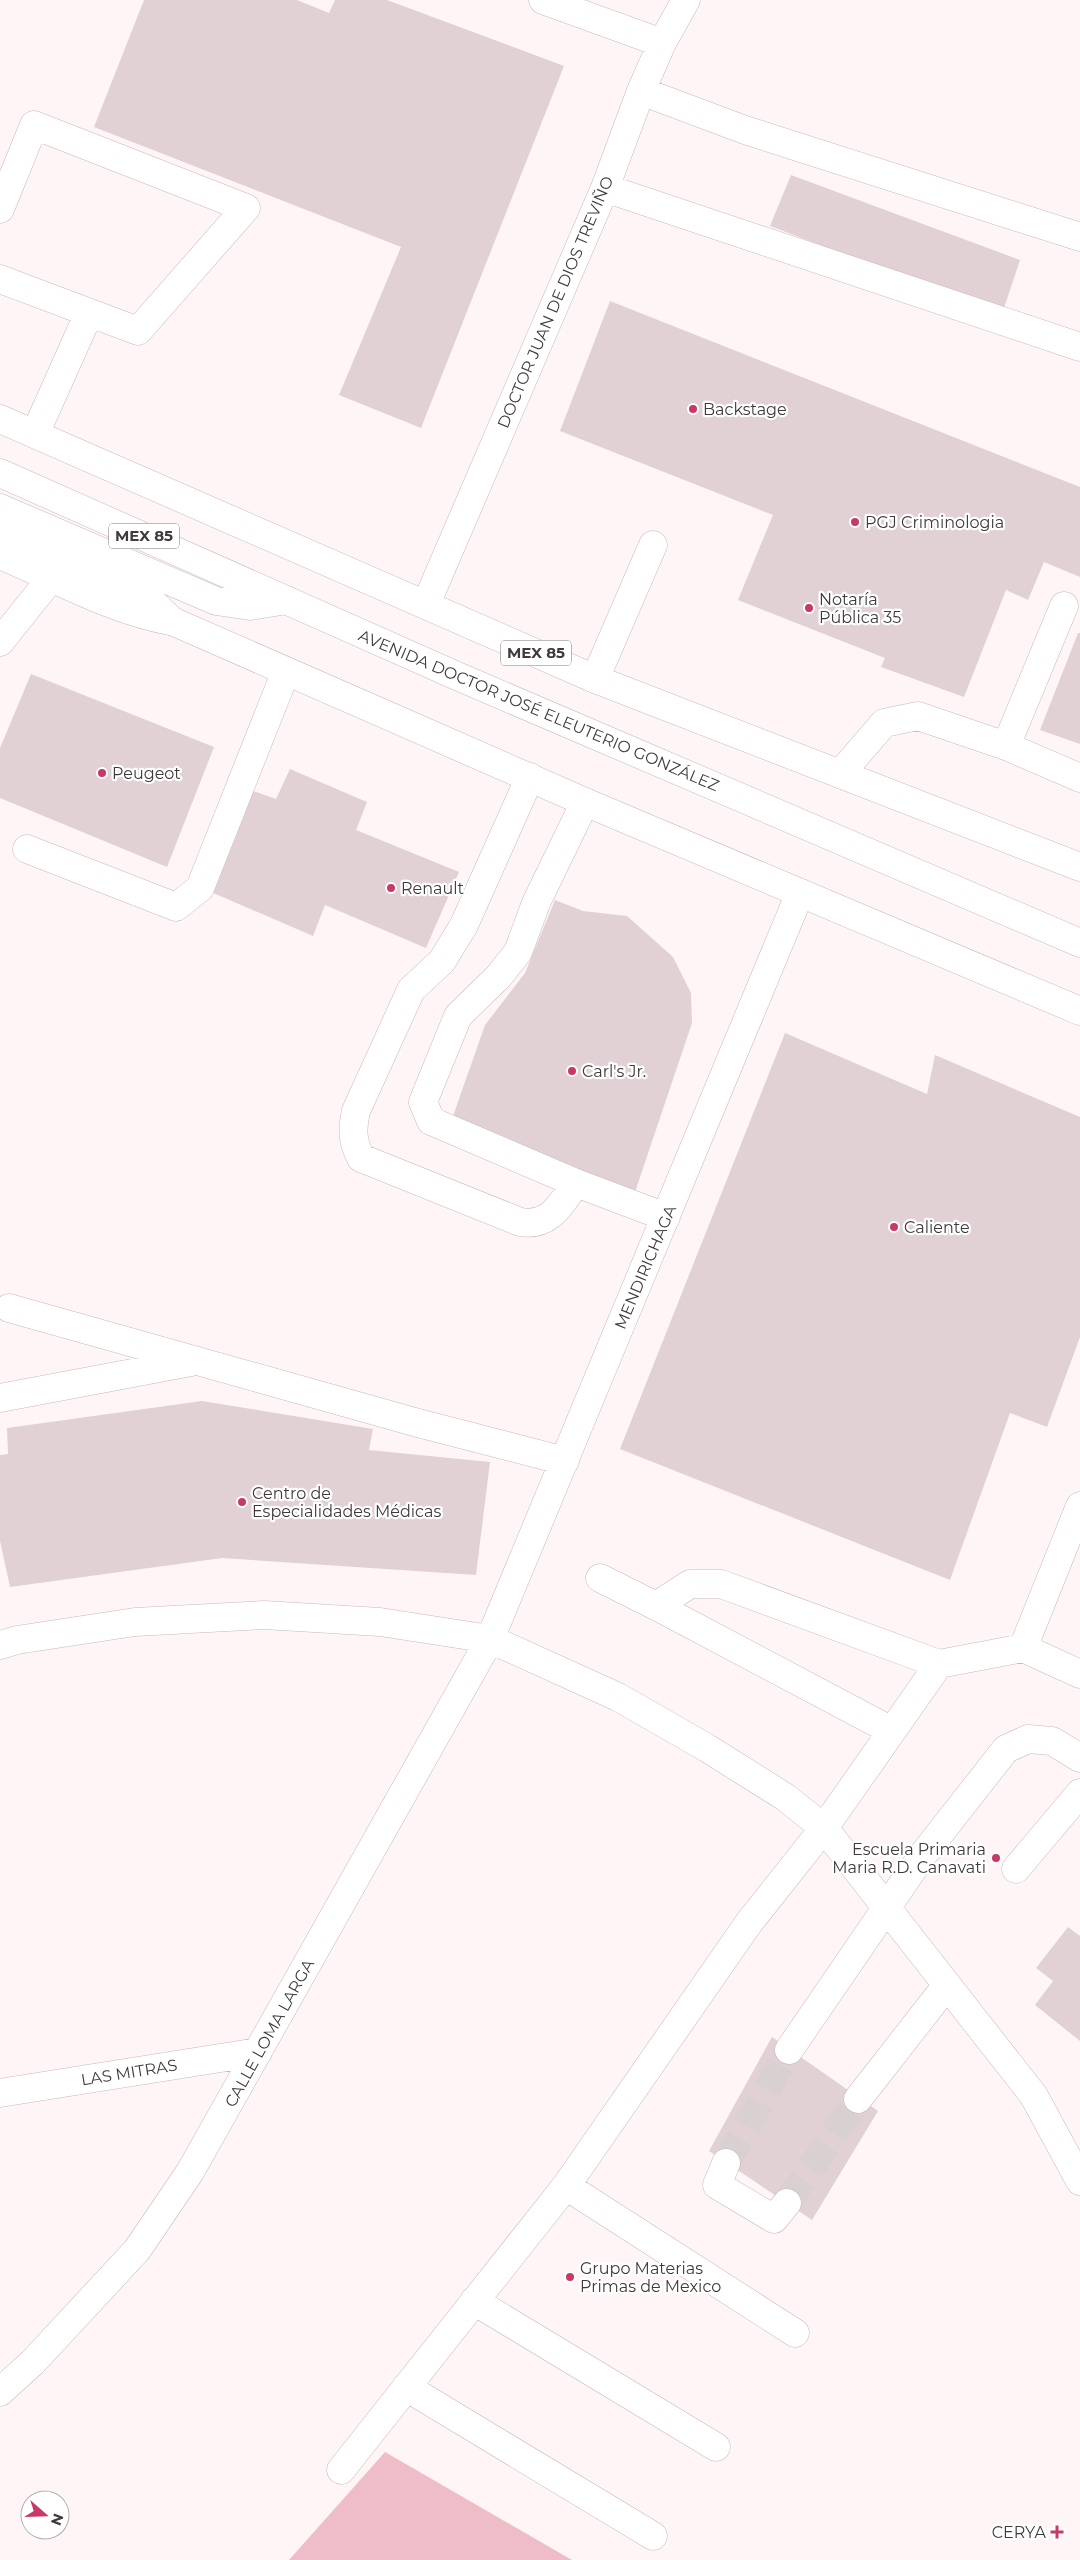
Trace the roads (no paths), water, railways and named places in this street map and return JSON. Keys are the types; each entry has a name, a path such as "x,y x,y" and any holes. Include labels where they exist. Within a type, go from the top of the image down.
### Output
{"main road":[{"path":"543,0 662,43"},
{"name":"DOCTOR JUAN DE DIOS TREVIÑO","path":"426,604 605,188 641,91 662,43 686,0"},
{"path":"641,91 745,130 1080,237"},
{"path":"0,209 34,125 246,208 138,331 0,278"},
{"path":"605,188 1080,347"},
{"path":"35,434 89,313"},
{"name":"MEX 85","path":"0,419 595,679 1080,867"},
{"name":"AVENIDA DOCTOR JOSÉ ELEUTERIO GONZÁLEZ","path":"0,473 286,600 1080,943"},
{"path":"0,508 216,601 250,606 286,600"},
{"path":"0,530 126,585 152,602 172,621"},
{"path":"595,679 653,545"},
{"path":"0,555 118,607 144,616 172,621 585,802 1080,1011"},
{"path":"0,642 52,577"},
{"path":"1006,746 1064,606"},
{"path":"28,849 176,907 200,888 286,671"},
{"path":"840,774 884,723 918,716 1006,746 1080,778"},
{"path":"530,777 464,926 442,961 410,990 356,1111 352,1126 353,1142 361,1158 520,1222 531,1224 554,1215 576,1183"},
{"path":"585,802 536,903 518,952 499,976 458,1016 423,1102 431,1121 576,1183 666,1217"},
{"name":"MENDIRICHAGA","path":"490,1640 800,893"},
{"path":"9,1308 418,1423 564,1461"},
{"path":"0,1398 198,1361"},
{"path":"1022,1648 1080,1506"},
{"path":"600,1578 892,1731"},
{"path":"656,1606 690,1584 721,1584 939,1664 1022,1648 1080,1674"},
{"path":"0,1645 17,1640 135,1622 264,1615 380,1622 490,1640 618,1697 707,1748 785,1797 824,1828 1034,2096 1080,2181"},
{"name":"CALLE LOMA LARGA","path":"0,2392 33,2362 137,2250 190,2172 490,1640"},
{"path":"341,2470 566,2186 748,1924 824,1828 939,1664"},
{"path":"789,2050 922,1856 1006,1748 1028,1739 1052,1741 1080,1758"},
{"path":"1016,1869 1080,1793"},
{"path":"858,2099 947,1985"},
{"name":"LAS MITRAS","path":"0,2093 258,2052"},
{"path":"726,2162 717,2185 774,2219 787,2203"},
{"path":"566,2186 795,2333"},
{"path":"474,2301 716,2447"},
{"path":"406,2387 653,2536"}],"tunnel":[{"path":"726,2163 789,2050"},
{"path":"787,2203 858,2099"}],"place":[{"name":"Backstage","path":"693,409"},
{"name":"PGJ Criminologia","path":"855,522"},
{"name":"Notaría Pública 35","path":"809,608"},
{"name":"Peugeot","path":"102,773"},
{"name":"Renault","path":"391,888"},
{"name":"Carl's Jr.","path":"572,1071"},
{"name":"Caliente","path":"894,1227"},
{"name":"Centro de Especialidades Médicas","path":"242,1502"},
{"name":"Escuela Primaria Maria R.D. Canavati","path":"996,1858"},
{"name":"Grupo Materias Primas de Mexico","path":"570,2277"},
{"name":"CERYA","path":"1057,2532"}]}
